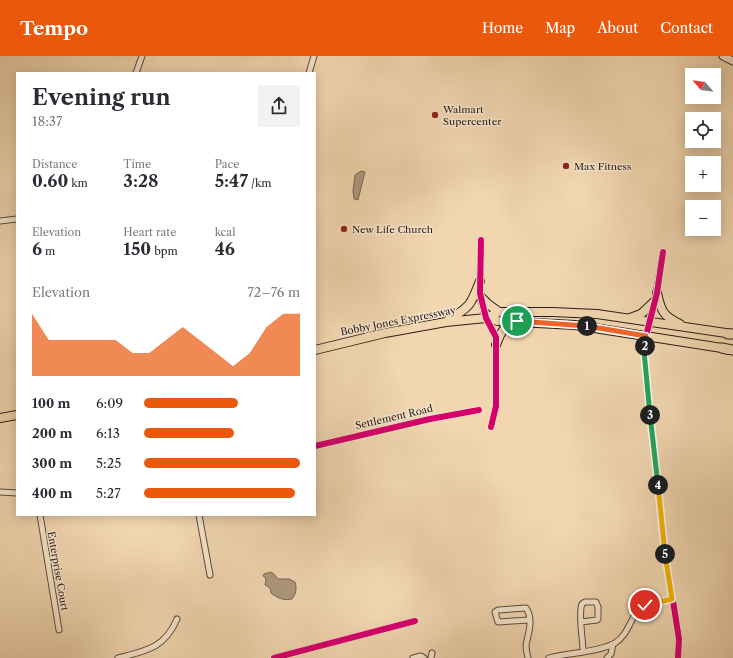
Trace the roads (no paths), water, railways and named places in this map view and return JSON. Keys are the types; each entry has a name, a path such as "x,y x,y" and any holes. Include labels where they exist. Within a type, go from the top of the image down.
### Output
{"highway":[{"name":"Bobby Jones Expressway","path":"722,348 733,351"}],"main road":[{"path":"723,56 733,60"},
{"path":"443,323 464,310 469,305 473,300 480,281"},
{"path":"480,296 499,312"},
{"path":"630,318 641,314 656,297 666,316 688,328"},
{"name":"Bobby Jones Expressway","path":"316,350 385,333 443,323 486,318 499,312 597,314 731,334"},
{"name":"Bobby Jones Expressway","path":"486,318 498,321 575,325 722,348"},
{"path":"496,345 502,329 508,324 516,321"},
{"path":"0,418 16,415"}],"street":[{"path":"136,72 142,56"},
{"path":"309,72 314,56"},
{"path":"0,221 16,219"},
{"path":"481,240 480,296 486,318 494,333 496,345 496,406 491,427"},
{"path":"663,252 656,297 646,336 644,351 664,544 679,639 678,658"},
{"name":"Settlement Road","path":"316,446 430,418 479,410"},
{"path":"0,492 16,493"},
{"name":"Enterprise Court","path":"40,516 59,630"},
{"path":"199,516 210,575"},
{"path":"548,658 562,657 613,644 621,639 627,631 635,614 640,608 645,605 672,599"},
{"path":"581,622 598,619 598,607 596,602 585,602 580,606 581,622 583,652"},
{"path":"528,658 526,644 530,634 529,613 526,608 498,610 495,612 498,622 529,620"},
{"path":"118,658 147,651 154,647 173,629 177,619"},
{"path":"274,658 415,621"},
{"path":"606,658 611,654 613,644"},
{"path":"413,658 421,656 424,658"}],"place":[{"name":"Walmart Supercenter","path":"435,115"},
{"name":"Max Fitness","path":"566,166"},
{"name":"New Life Church","path":"344,229"}]}
